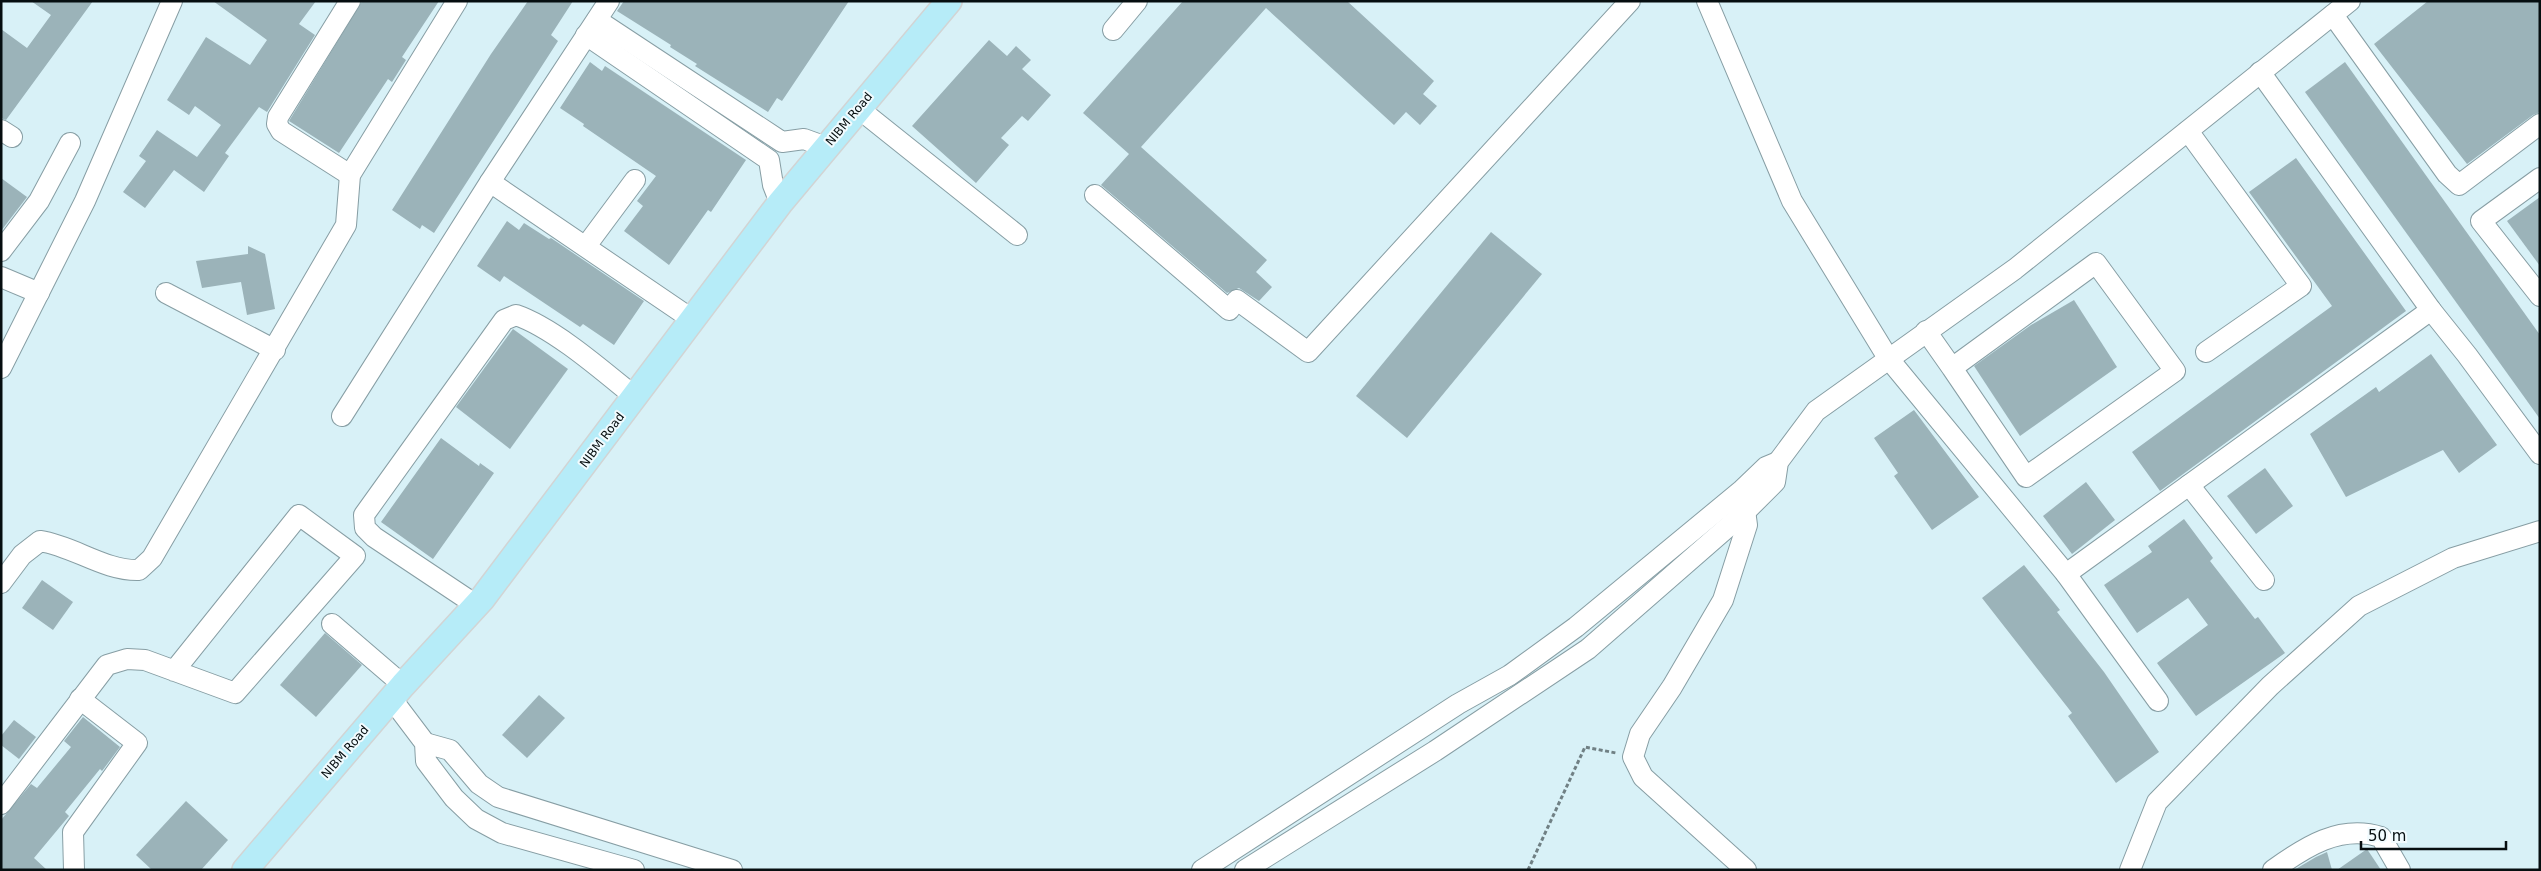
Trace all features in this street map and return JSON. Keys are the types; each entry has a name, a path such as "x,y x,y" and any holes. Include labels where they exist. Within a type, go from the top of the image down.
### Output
{"main road":[{"name":"NIBM Road","path":"245,870 397,691 476,605 780,203 948,1"}],"street":[{"path":"1,368 85,201 172,1"},
{"path":"350,1 278,117 277,124 281,131 350,175"},
{"path":"1,583 22,555 40,541 58,544 122,570 139,570 152,558 275,350 346,225 350,175 457,1"},
{"path":"342,416 490,182 609,1"},
{"path":"1113,30 1137,1"},
{"path":"1095,195 1229,310 1237,300 1308,352 1630,1"},
{"path":"1706,1 1792,201 1888,358 2066,574 2158,701"},
{"path":"1246,870 1435,751 1588,649 1745,512 1775,482 1778,462 1816,411 2015,269 2350,1"},
{"path":"2333,15 2447,174 2459,184 2540,124"},
{"path":"591,28 696,85 782,142 804,139 826,147"},
{"path":"591,28 685,102 769,160 772,186 780,203"},
{"path":"2260,72 2430,310 2467,355 2540,454"},
{"path":"685,102 696,85"},
{"path":"858,108 1017,235"},
{"path":"2188,131 2301,286 2206,352"},
{"path":"1,251 39,201 70,144"},
{"path":"2540,178 2481,221 2540,296"},
{"path":"586,246 635,180"},
{"path":"490,182 693,320"},
{"path":"1926,331 2026,477 2175,371 2096,263 1952,368"},
{"path":"1,277 39,293"},
{"path":"166,293 275,350"},
{"path":"2066,574 2430,310"},
{"path":"476,605 374,537 365,528 364,515 504,320 516,315 528,319 583,356 635,397"},
{"path":"1202,870 1458,704 1510,674 1576,627 1742,490 1766,467 1778,462"},
{"path":"2189,485 2264,580"},
{"path":"1742,490 1747,525 1723,600 1672,687 1640,734 1633,757 1643,777 1746,870"},
{"path":"1,804 107,665 127,659 145,660 174,671 235,694 355,556 299,515 174,671"},
{"path":"2130,870 2157,802 2270,686 2359,606 2453,558 2540,531"},
{"path":"332,624 397,691 425,743 426,762 454,798 476,819 502,833 634,870"},
{"path":"74,870 73,832 137,743 80,699"},
{"path":"425,743 450,750 479,784 498,796 732,870"},
{"path":"2272,870 2323,839 2366,832 2381,837 2400,870"}],"path":[{"path":"1528,870 1551,815 1585,747 1633,757"}],"building":[{"path":"31,1 93,1 6,120 1,118 1,29 27,48 51,15"},
{"path":"213,1 316,1 299,24 315,35 267,112 259,107 225,153 229,156 204,192 174,170 145,208 123,192 146,161 139,156 157,130 197,157 221,125 195,106 189,115 167,100 206,37 250,65 267,40"},
{"path":"362,1 439,1 402,57 406,60 392,82 388,79 339,153 289,121"},
{"path":"528,1 573,1 551,35 558,41 434,233 422,225 420,229 392,210 491,54"},
{"path":"624,1 849,1 782,101 777,98 768,112 695,66 697,64 670,47 671,45 617,11"},
{"path":"1183,1 1347,1 1434,81 1423,94 1437,106 1420,125 1406,112 1394,125 1266,8 1141,147 1267,260 1256,272 1272,287 1259,301 1239,288 1227,293 1101,185 1129,154 1083,113"},
{"path":"2428,1 2540,1 2540,112 2533,115 2467,164 2374,44"},
{"path":"989,40 1007,56 1016,46 1031,60 1022,69 1051,95 1028,121 1022,116 1001,138 1009,145 976,183 912,126"},
{"path":"590,62 602,71 605,66 746,160 711,212 708,210 669,265 624,231 643,206 637,201 656,176 560,108"},
{"path":"2345,62 2540,335 2540,419 2305,92"},
{"path":"2296,158 2406,311 2160,491 2132,452 2332,306 2249,192"},
{"path":"1,178 27,197 1,231"},
{"path":"2540,197 2540,266 2507,221"},
{"path":"507,221 519,230 524,223 549,239 551,238 644,301 614,345 583,324 580,327 504,276 500,282 477,266"},
{"path":"1491,232 1542,274 1407,438 1356,396"},
{"path":"248,246 265,254 275,309 247,315 241,282 202,288 196,261 248,254"},
{"path":"2074,300 2117,367 2020,436 1974,366 2031,325"},
{"path":"513,329 568,369 510,449 456,407"},
{"path":"2431,354 2497,445 2459,473 2443,450 2346,497 2310,434 2376,387 2379,392"},
{"path":"1914,410 1979,497 1932,530 1894,476 1898,473 1874,438"},
{"path":"441,438 479,466 480,463 494,473 433,559 381,522"},
{"path":"2265,468 2293,506 2256,534 2227,496"},
{"path":"2086,482 2115,520 2072,554 2043,516"},
{"path":"2184,519 2213,558 2210,561 2255,619 2258,617 2285,653 2196,716 2157,663 2208,625 2188,598 2137,633 2104,585 2152,552 2148,546"},
{"path":"2024,565 2060,610 2057,612 2104,672 2159,752 2116,783 2068,716 2072,713 1982,598"},
{"path":"42,580 73,602 53,630 22,608"},
{"path":"325,633 362,665 316,717 280,685"},
{"path":"539,695 565,718 527,758 502,735"},
{"path":"83,717 120,747 102,771 100,769 65,812 69,816 34,858 47,870 1,870 1,820 31,784 37,788 71,747 64,741"},
{"path":"14,720 36,737 19,759 1,745 1,736"},
{"path":"186,801 228,840 201,870 152,870 136,855"},
{"path":"2367,849 2381,870 2337,870"},
{"path":"2327,852 2332,870 2294,870 2316,857"}]}
